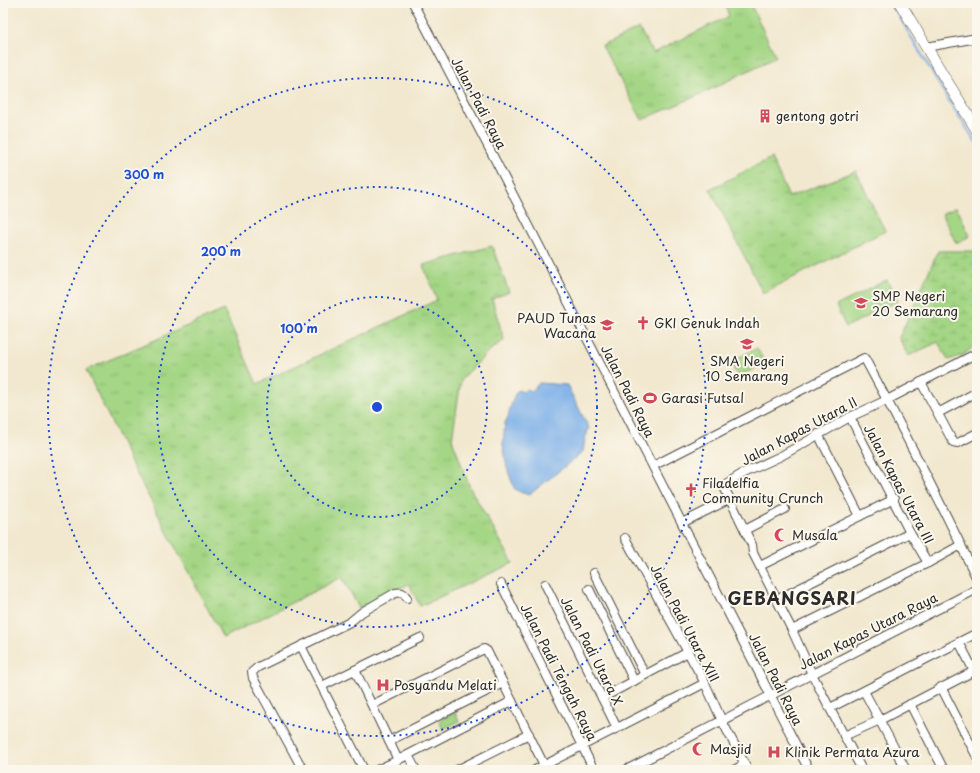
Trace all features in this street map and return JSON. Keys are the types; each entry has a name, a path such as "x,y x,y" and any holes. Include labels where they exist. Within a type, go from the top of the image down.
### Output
{"street":[{"name":"Jalan Padi Raya","path":"413,3 809,770"},
{"path":"900,3 977,130"},
{"path":"926,47 977,38"},
{"name":"Jalan Kapas Utara II","path":"730,499 724,487 726,483 781,456 850,417 887,400 977,353"},
{"path":"653,466 865,358 977,579"},
{"path":"921,382 953,442 958,443 977,433"},
{"path":"938,413 977,392"},
{"name":"Jalan Kapas Utara III","path":"850,417 894,499 910,533 928,562"},
{"path":"818,434 860,516"},
{"path":"682,523 730,499 752,545 753,553 792,630 812,674 862,770"},
{"path":"760,566 894,499"},
{"path":"745,530 785,509"},
{"path":"776,600 910,533"},
{"name":"Jalan Padi Utara XIII","path":"625,538 705,683 722,721 747,767"},
{"path":"792,630 961,545"},
{"path":"594,573 645,675"},
{"name":"Jalan Padi Tengah Raya","path":"501,584 594,770"},
{"name":"Jalan Padi Utara X","path":"545,584 617,728"},
{"name":"Jalan Kapas Utara Raya","path":"626,770 977,588"},
{"path":"589,589 634,681"},
{"path":"302,770 253,678 252,672 258,667 350,622 362,612 395,593 401,592 407,598"},
{"path":"611,634 622,629"},
{"path":"830,708 977,634"},
{"path":"322,686 420,638"},
{"path":"844,736 880,720 942,687 975,674 959,642"},
{"path":"301,646 364,770"},
{"path":"372,705 481,650 487,650 544,765"},
{"path":"602,698 688,652"},
{"path":"355,670 398,760"},
{"path":"389,741 503,683"},
{"path":"535,770 705,683"},
{"path":"942,687 977,757"},
{"path":"864,691 906,770"},
{"path":"377,770 512,701"},
{"path":"910,704 944,770"},
{"path":"457,770 529,734"},
{"path":"408,755 416,770"},
{"path":"734,770 747,767"}],"green space":[{"path":"724,3 750,3 776,57 699,95 642,120 602,46 639,28 653,53 729,16"},
{"path":"771,158 789,197 856,171 885,231 763,293 710,189"},
{"path":"956,207 970,236 956,243 942,214"},
{"path":"492,246 509,292 492,299 504,340 489,351 461,380 452,439 470,488 513,563 420,606 409,584 359,608 342,577 223,638 134,469 86,370 224,310 257,384 437,300 423,265"},
{"path":"938,251 977,251 977,343 964,355 948,360 938,342 908,356 899,338"},
{"path":"887,280 898,301 846,327 836,306"},
{"path":"757,348 765,363 738,377 730,362"},
{"path":"455,712 459,721 443,729 439,721"}],"water":[{"path":"539,383 567,385 589,428 585,439 583,452 529,495 514,488 507,468 503,445 505,423 515,394 518,390 523,392 527,389 532,391"}],"waterway":[{"path":"891,3 946,96 977,144"}],"place":[{"name":"gentong gotri","path":"765,116"},
{"name":"SMP Negeri 20 Semarang","path":"861,303"},
{"name":"GKI Genuk Indah","path":"643,323"},
{"name":"PAUD Tunas Wacana","path":"607,325"},
{"name":"SMA Negeri 10 Semarang","path":"747,344"},
{"name":"Garasi Futsal","path":"650,398"},
{"name":"Filadelfia Community Crunch","path":"691,490"},
{"name":"Musala","path":"781,535"},
{"name":"Posyandu Melati","path":"383,685"},
{"name":"Masjid","path":"699,749"},
{"name":"Klinik Permata Azura","path":"774,752"}],"district":[{"name":"GEBANGSARI","path":"792,599"}]}
